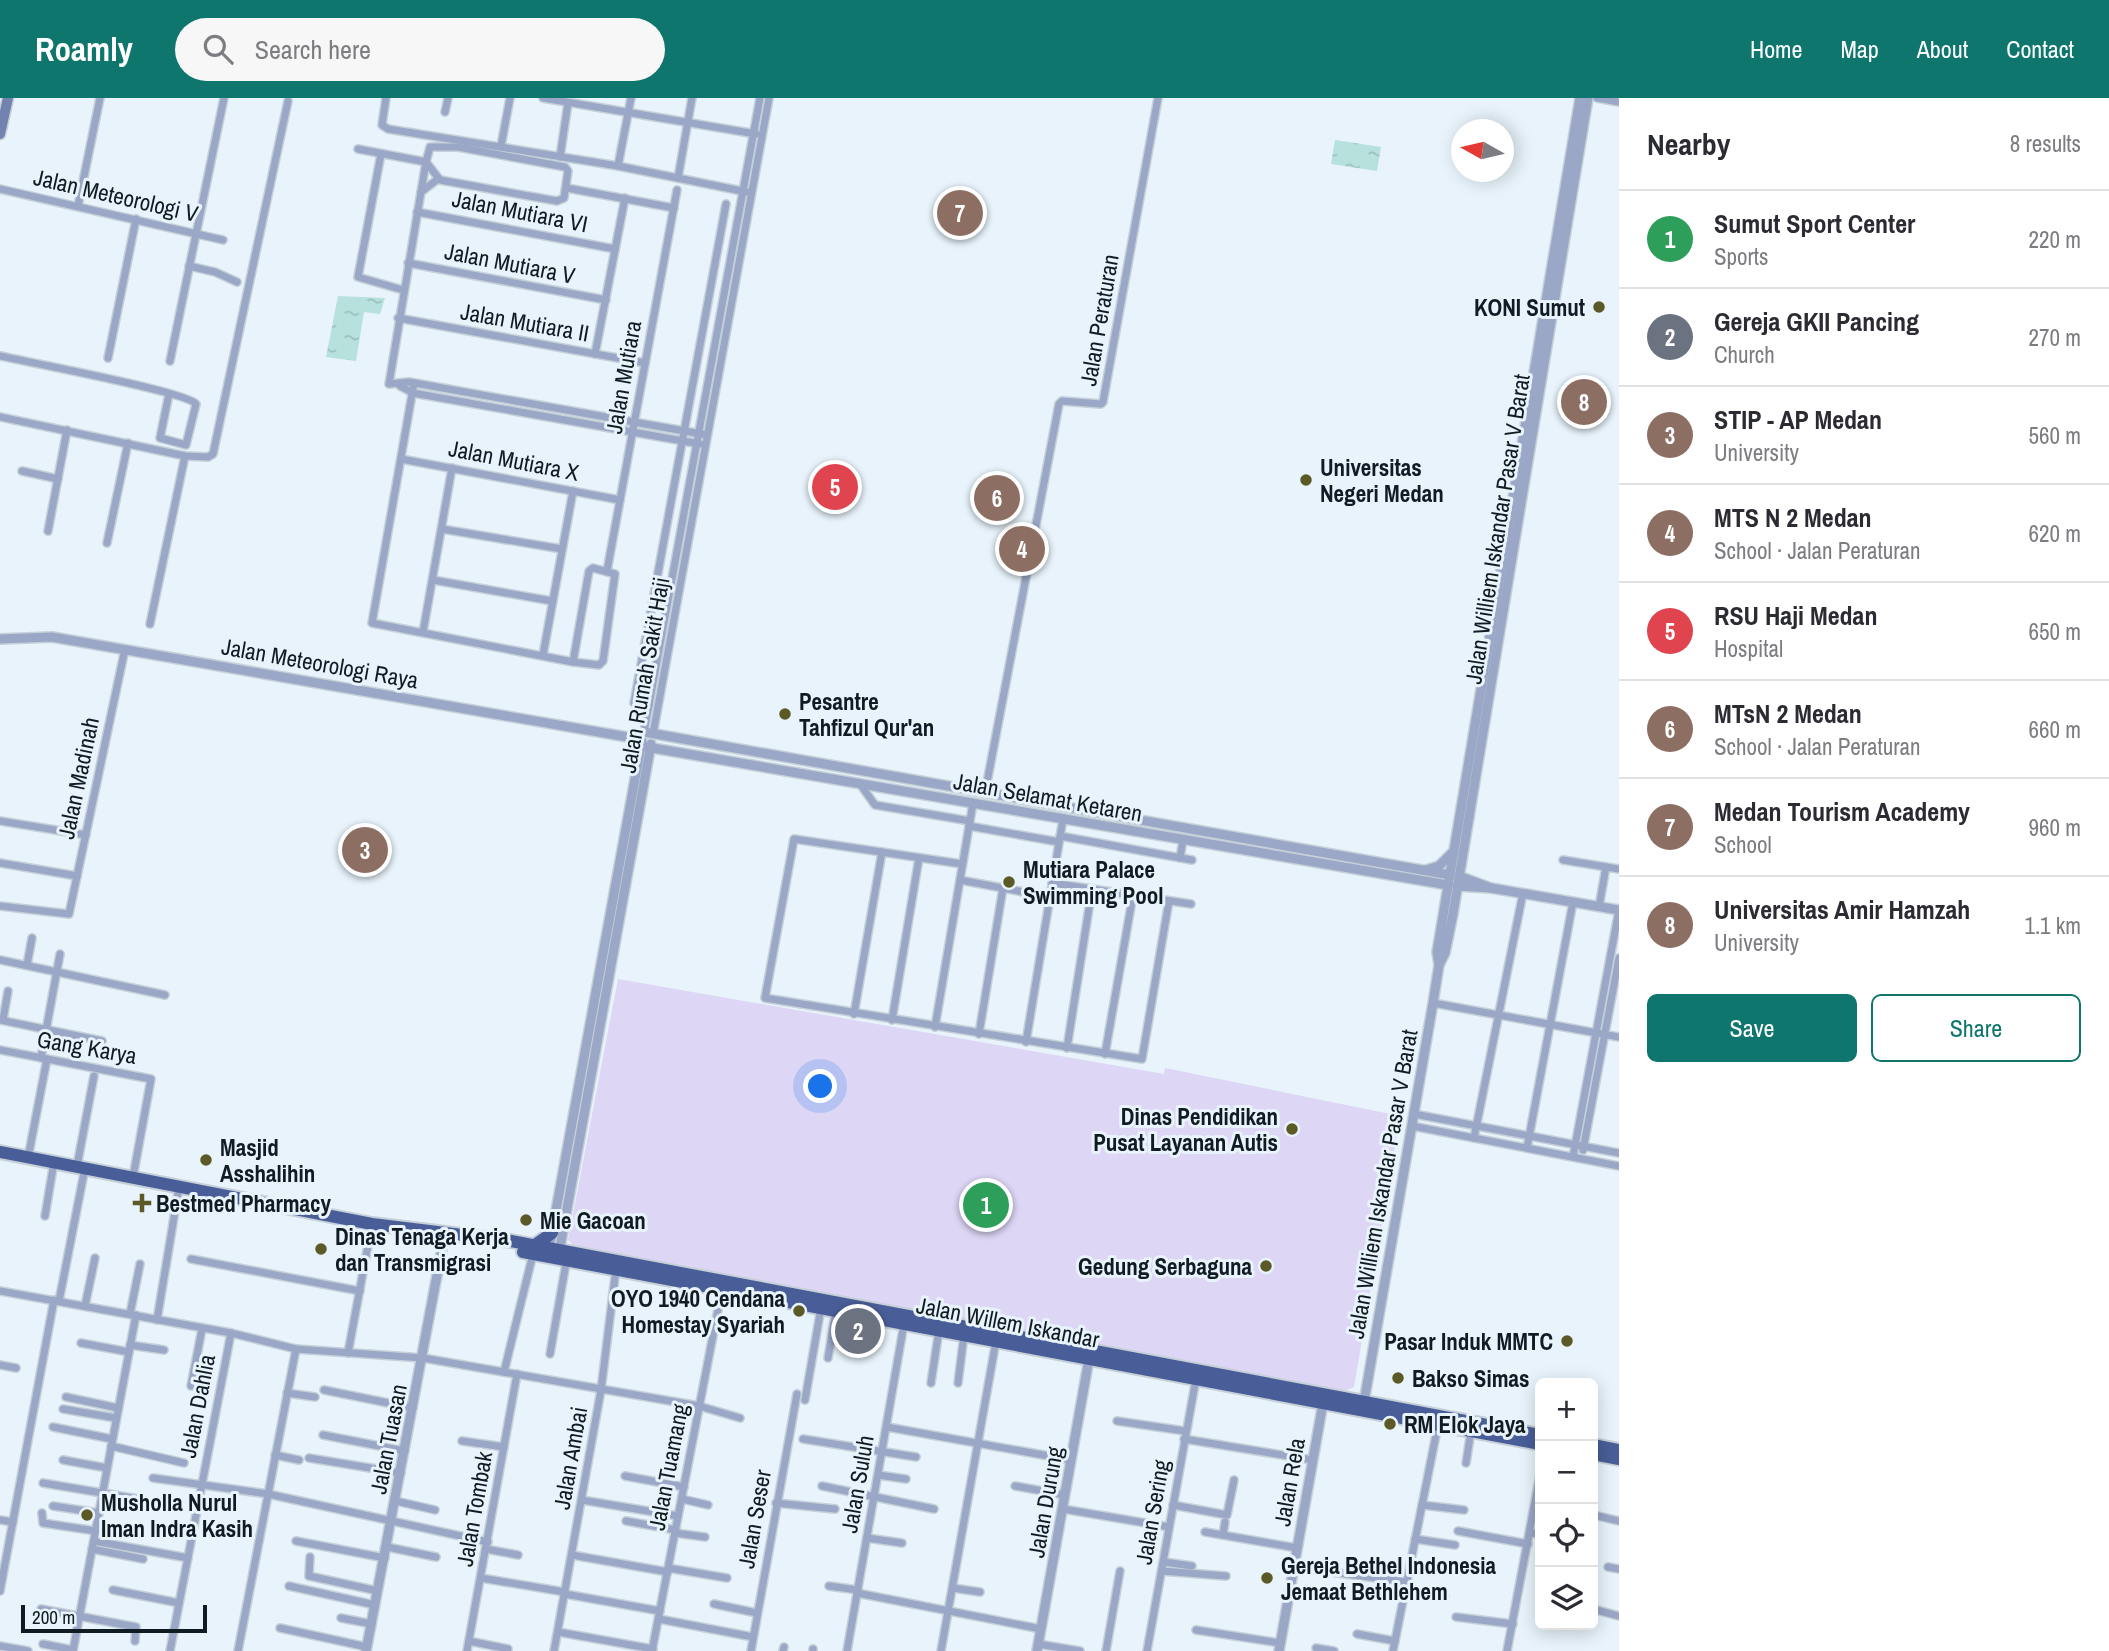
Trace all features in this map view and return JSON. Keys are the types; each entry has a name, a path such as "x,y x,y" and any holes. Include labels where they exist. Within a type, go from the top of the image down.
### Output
{"highway":[{"name":"Jalan Willem Iskandar","path":"0,1152 372,1224 469,1237 479,1243 560,1254 1363,1406 1535,1434"},
{"path":"534,1250 557,1235 560,1254"},
{"name":"Jalan Willem Iskandar","path":"560,1254 616,1269 1089,1359 1112,1359 1196,1379 1323,1403 1363,1406 1438,1425 1535,1443"},
{"path":"1598,1446 1619,1450"},
{"path":"1598,1455 1619,1459"}],"main road":[{"path":"0,134 8,98"}],"street":[{"path":"78,205 100,98"},
{"path":"170,361 224,98"},
{"path":"386,98 382,120 385,129 618,166 747,192"},
{"path":"445,112 448,98"},
{"path":"500,146 510,98"},
{"path":"543,98 758,135"},
{"path":"618,166 631,98"},
{"path":"678,178 692,98"},
{"name":"Jalan Rumah Sakit Haji","path":"560,1254 557,1235 758,135 761,98"},
{"name":"Jalan Rumah Sakit Haji","path":"762,111 769,98"},
{"name":"Jalan Peraturan","path":"985,793 1059,404 1062,401 1103,402 1158,98"},
{"name":"Jalan Williem Iskandar Pasar V Barat","path":"1569,192 1580,98"},
{"name":"Jalan Williem Iskandar Pasar V Barat","path":"1363,1406 1439,965 1445,953 1453,881 1505,570 1569,192 1588,98"},
{"path":"1597,98 1619,102"},
{"path":"0,417 185,456 208,457 214,453 288,101"},
{"path":"560,157 568,103"},
{"path":"358,149 426,162 438,179 557,201 564,198 568,171 565,167 464,148 433,145 426,162 388,379 413,393 701,445"},
{"path":"381,154 358,277 403,290"},
{"path":"421,192 438,179"},
{"path":"567,188 674,208"},
{"name":"Jalan Meteorologi V","path":"0,189 223,240"},
{"name":"Jalan Mutiara","path":"607,571 677,190"},
{"path":"595,354 625,198"},
{"path":"649,706 634,703 726,204"},
{"name":"Jalan Mutiara VI","path":"417,212 615,249"},
{"path":"108,358 136,219"},
{"name":"Jalan Mutiara V","path":"408,263 606,300"},
{"path":"189,266 215,272 237,282"},
{"name":"Jalan Mutiara II","path":"398,318 645,363"},
{"path":"0,356 169,394 196,403 186,445 160,439 169,394"},
{"path":"396,385 414,383 703,434"},
{"path":"414,383 371,622 573,662 599,665 603,661 617,578 615,574 593,568 589,571 573,662"},
{"path":"47,531 67,430"},
{"path":"107,543 128,443"},
{"name":"Jalan Rumah Sakit Haji","path":"649,733 649,706 701,445"},
{"path":"150,624 185,456"},
{"name":"Jalan Mutiara X","path":"401,458 620,500"},
{"path":"423,632 452,468"},
{"path":"22,471 58,479"},
{"path":"543,655 573,491"},
{"path":"442,529 562,549"},
{"path":"433,580 552,601"},
{"name":"Jalan Meteorologi Raya","path":"0,639 52,637 633,738"},
{"name":"Jalan Madinah","path":"0,906 67,915 125,649"},
{"name":"Jalan Williem Iskandar Pasar V Barat","path":"1453,881 1454,849 1480,720"},
{"path":"633,738 649,733"},
{"name":"Jalan Selamat Ketaren","path":"649,733 1425,870 1453,881"},
{"path":"633,738 646,747"},
{"name":"Jalan Selamat Ketaren","path":"646,747 1337,866 1453,881 1619,910"},
{"path":"829,778 831,765"},
{"path":"860,784 875,805 1192,860"},
{"path":"896,808 898,791"},
{"path":"934,1027 973,803"},
{"path":"1026,1042 1063,819"},
{"path":"0,821 86,835"},
{"path":"1149,834 1152,822"},
{"path":"962,864 794,839 765,997 854,1014 1139,1059 1144,1056 1169,901"},
{"path":"1180,858 1183,840"},
{"path":"1425,870 1445,861 1454,849"},
{"path":"854,1014 882,852"},
{"path":"1337,866 1339,855"},
{"path":"892,1020 919,858"},
{"path":"1563,860 1619,869"},
{"path":"0,863 77,876"},
{"path":"1600,907 1606,867"},
{"path":"960,880 1050,897"},
{"path":"1052,883 1191,904"},
{"path":"979,1034 1003,888"},
{"path":"1067,1048 1092,889"},
{"path":"1474,1138 1523,893"},
{"path":"1105,1054 1133,895"},
{"path":"1527,1148 1573,902"},
{"path":"1577,1158 1601,1033 1619,910"},
{"path":"27,965 32,938"},
{"path":"28,1158 44,1058 46,1028 60,954"},
{"path":"1601,1033 1619,958"},
{"path":"0,960 164,995"},
{"path":"8,991 1,1020 102,1041"},
{"path":"1433,1003 1619,1037"},
{"name":"Gang Karya","path":"0,1050 151,1079 133,1177"},
{"path":"0,1589 57,1300 94,1076"},
{"path":"1414,1114 1619,1153"},
{"path":"1412,1126 1619,1166"},
{"path":"45,1216 54,1162"},
{"path":"157,1320 179,1187"},
{"path":"348,1353 372,1224"},
{"name":"Jalan Tuasan","path":"367,1649 445,1233"},
{"path":"504,1372 534,1250"},
{"path":"550,1354 560,1254"},
{"path":"85,1306 95,1258"},
{"path":"191,1259 360,1291"},
{"path":"43,1644 73,1651 129,1348 140,1264"},
{"name":"Jalan Ambai","path":"554,1651 601,1390 616,1269"},
{"name":"Jalan Tuamang","path":"653,1650 722,1289"},
{"path":"0,1290 133,1314 296,1349 348,1353 380,1352 423,1357 699,1406 740,1418"},
{"path":"805,1400 821,1308"},
{"path":"828,1358 836,1311"},
{"path":"866,1348 871,1318"},
{"name":"Jalan Suluh","path":"847,1651 904,1324"},
{"path":"191,1386 202,1329"},
{"path":"931,1383 939,1330"},
{"name":"Jalan Dahlia","path":"170,1651 231,1334"},
{"path":"958,1383 964,1335"},
{"path":"941,1651 996,1341"},
{"path":"81,1343 164,1350"},
{"path":"238,1651 296,1349"},
{"name":"Jalan Durung","path":"1038,1648 1089,1359"},
{"path":"0,1365 16,1368"},
{"name":"Jalan Tombak","path":"467,1651 517,1374"},
{"name":"Jalan Sering","path":"1147,1651 1196,1379"},
{"path":"324,1391 413,1408"},
{"path":"287,1392 316,1397"},
{"name":"Jalan Seser","path":"751,1651 797,1394"},
{"path":"66,1397 118,1408"},
{"name":"Jalan Rela","path":"1279,1647 1323,1403"},
{"path":"63,1409 116,1418"},
{"path":"1117,1421 1313,1460"},
{"path":"1393,1651 1438,1425"},
{"path":"53,1427 184,1463"},
{"path":"887,1427 1072,1460"},
{"path":"1466,1463 1471,1431"},
{"path":"323,1435 405,1451"},
{"path":"803,1439 916,1457"},
{"path":"462,1441 504,1447"},
{"path":"275,1455 299,1460"},
{"path":"309,1458 401,1473"},
{"path":"63,1460 107,1468"},
{"path":"878,1475 906,1479"},
{"path":"625,1476 684,1487"},
{"path":"153,1478 268,1494 392,1520 518,1555"},
{"path":"1173,1505 1226,1515 1234,1480"},
{"path":"43,1483 138,1499"},
{"path":"822,1486 934,1509"},
{"path":"1015,1486 1065,1495"},
{"path":"682,1499 708,1505"},
{"path":"582,1500 678,1516"},
{"path":"396,1501 435,1510"},
{"path":"776,1503 835,1509"},
{"path":"1507,1651 1535,1504"},
{"path":"1422,1505 1464,1510"},
{"path":"53,1506 99,1513"},
{"path":"1063,1510 1169,1527"},
{"path":"42,1513 43,1523 96,1531"},
{"path":"1598,1517 1619,1521"},
{"path":"0,1520 13,1522"},
{"path":"626,1521 705,1537"},
{"path":"1223,1535 1225,1522"},
{"path":"1458,1531 1528,1544"},
{"path":"1205,1532 1297,1548"},
{"path":"1530,1532 1535,1533"},
{"path":"867,1538 902,1543"},
{"path":"1415,1539 1455,1545"},
{"path":"296,1541 385,1558"},
{"path":"93,1545 188,1558"},
{"path":"93,1545 144,1559"},
{"path":"387,1548 436,1557"},
{"path":"572,1555 727,1578"},
{"path":"310,1557 309,1576 378,1591"},
{"path":"1164,1562 1192,1566"},
{"path":"1294,1567 1405,1586 1445,1596"},
{"path":"1608,1567 1619,1569"},
{"path":"1106,1651 1120,1571"},
{"path":"1162,1571 1226,1576"},
{"path":"481,1578 565,1593 753,1637"},
{"path":"289,1586 375,1605"},
{"path":"829,1586 1041,1629"},
{"path":"953,1588 980,1592"},
{"path":"113,1590 179,1603"},
{"path":"714,1604 757,1613"},
{"path":"41,1609 136,1627 135,1641"},
{"path":"1598,1610 1619,1616"},
{"path":"1456,1617 1513,1624"},
{"path":"341,1618 372,1624"},
{"path":"280,1628 367,1649"},
{"path":"1196,1630 1279,1647"},
{"path":"558,1632 653,1650"},
{"path":"1357,1634 1395,1642"},
{"path":"469,1641 508,1649"},
{"path":"0,1646 28,1651"},
{"path":"1038,1648 1080,1651"},
{"path":"1316,1648 1334,1651"}],"shaded area":[{"path":"618,979 1164,1074 1165,1068 1400,1116 1354,1387 1342,1392 574,1246 568,1240"}],"water":[{"path":"1335,140 1381,147 1377,171 1331,164"},
{"path":"338,296 385,298 380,314 364,312 356,361 326,357"}],"place":[{"name":"Medan Tourism Academy","path":"960,213"},
{"name":"KONI Sumut","path":"1599,307"},
{"name":"Universitas Amir Hamzah","path":"1584,402"},
{"name":"Universitas Negeri Medan","path":"1306,480"},
{"name":"RSU Haji Medan","path":"835,487"},
{"name":"MTsN 2 Medan","path":"997,498"},
{"name":"MTS N 2 Medan","path":"1022,549"},
{"name":"Pesantre Tahfizul Qur'an","path":"785,714"},
{"name":"STIP - AP Medan","path":"365,850"},
{"name":"Mutiara Palace Swimming Pool","path":"1009,882"},
{"name":"Dinas Pendidikan Pusat Layanan Autis","path":"1292,1129"},
{"name":"Masjid Asshalihin","path":"206,1160"},
{"name":"Bestmed Pharmacy","path":"142,1203"},
{"name":"Sumut Sport Center","path":"986,1205"},
{"name":"Mie Gacoan","path":"526,1220"},
{"name":"Dinas Tenaga Kerja dan Transmigrasi","path":"321,1249"},
{"name":"Gedung Serbaguna","path":"1266,1266"},
{"name":"OYO 1940 Cendana Homestay Syariah","path":"799,1311"},
{"name":"Gereja GKII Pancing","path":"858,1331"},
{"name":"Pasar Induk MMTC","path":"1567,1341"},
{"name":"Bakso Simas","path":"1398,1378"},
{"name":"RM Elok Jaya","path":"1390,1424"},
{"name":"Musholla Nurul Iman Indra Kasih","path":"87,1515"},
{"name":"Gereja Bethel Indonesia Jemaat Bethlehem","path":"1267,1578"}]}
